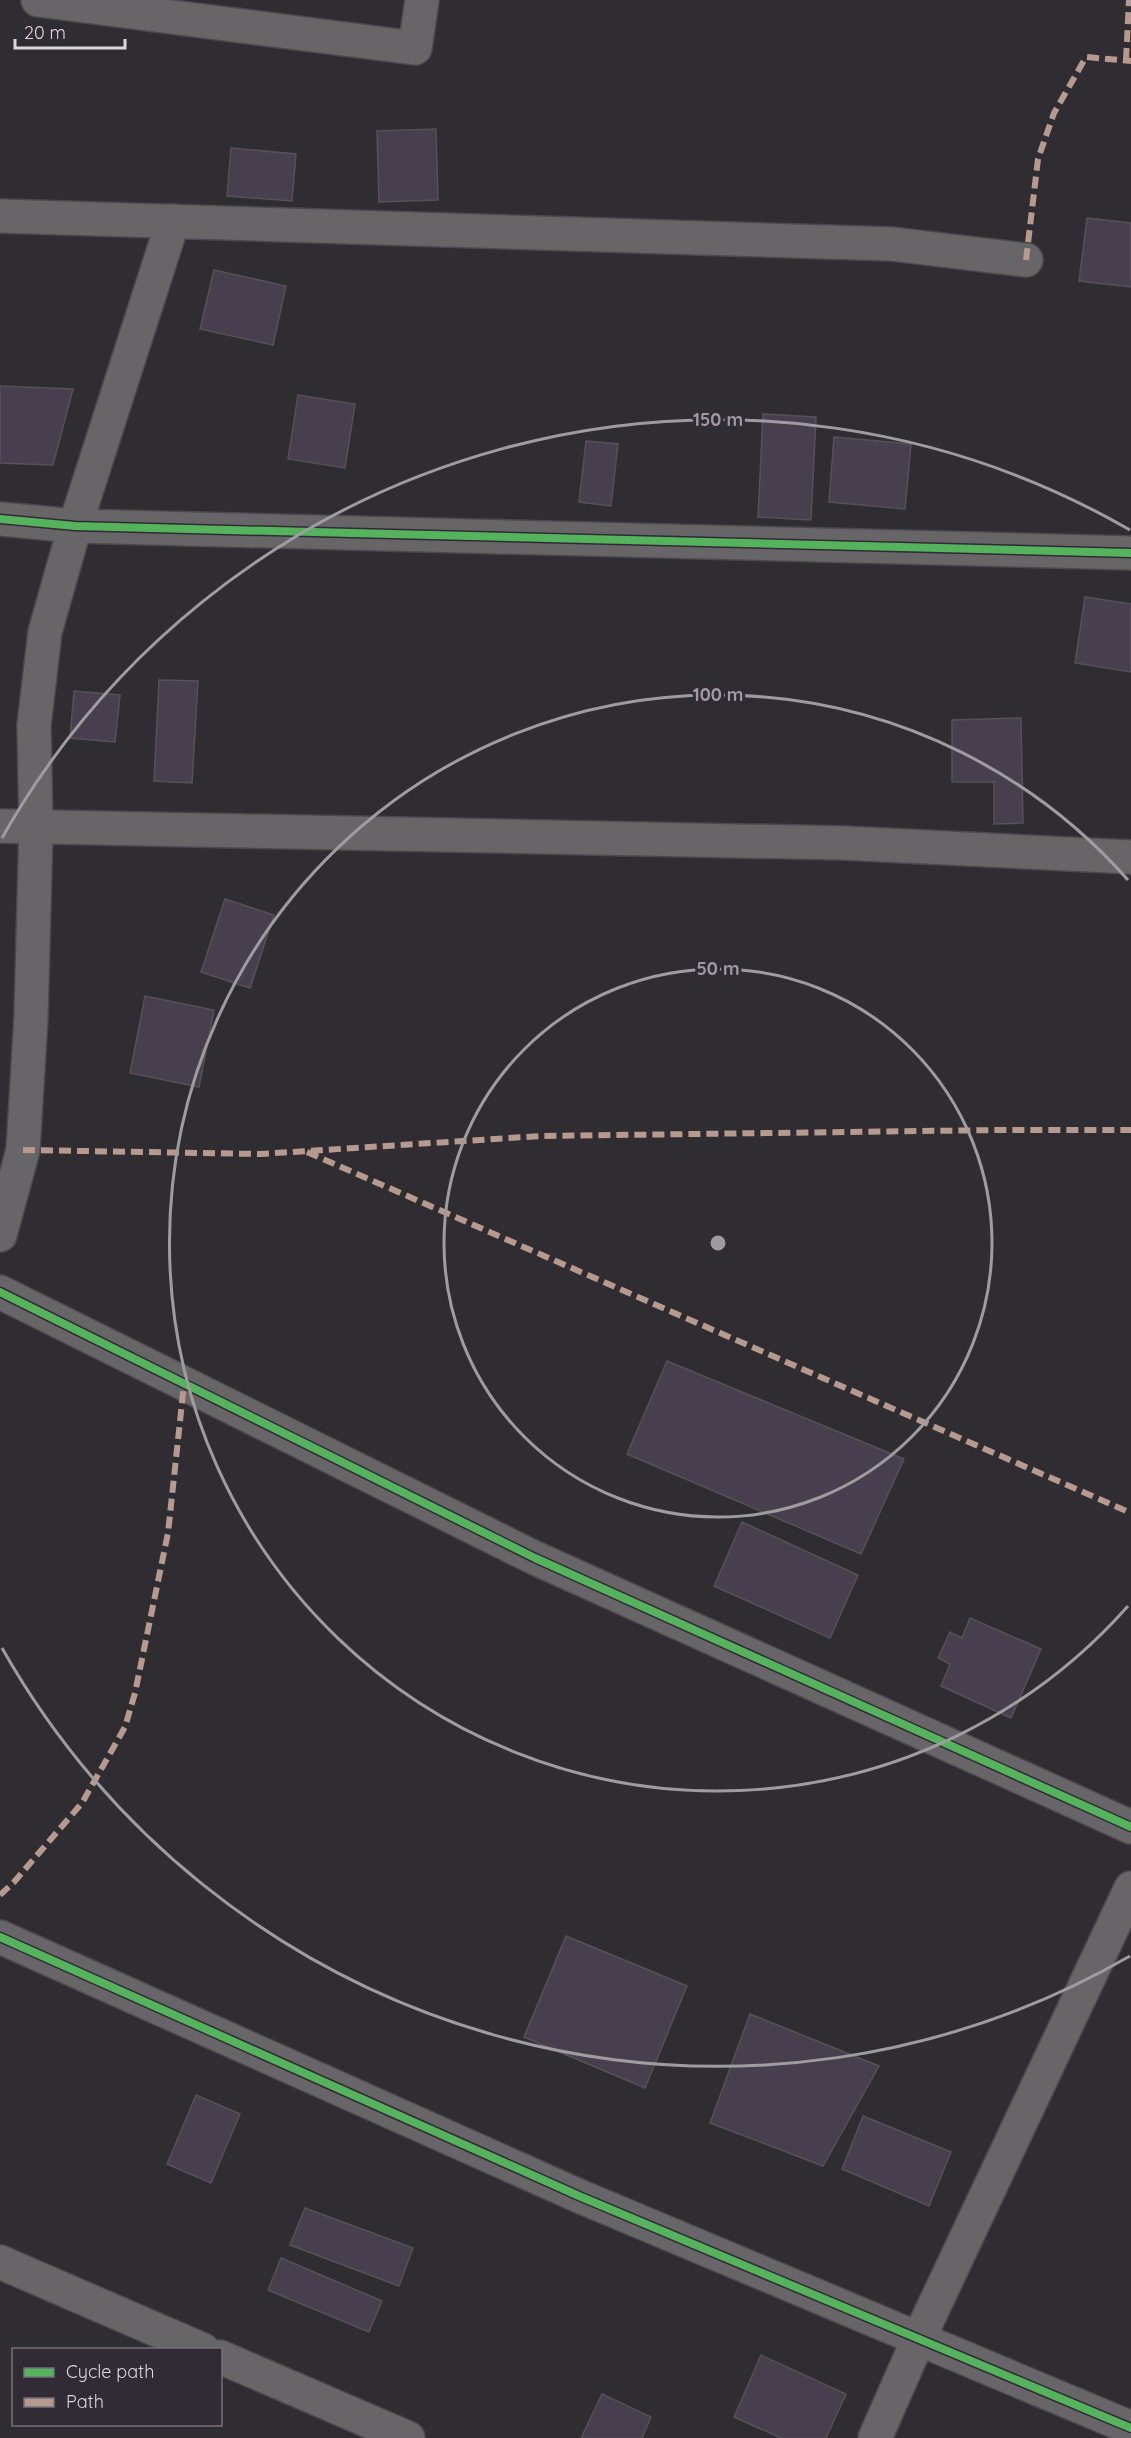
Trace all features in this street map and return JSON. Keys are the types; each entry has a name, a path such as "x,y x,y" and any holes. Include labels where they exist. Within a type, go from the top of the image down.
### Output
{"street":[{"path":"38,0 415,48 422,0"},
{"path":"0,216 892,244 1026,260"},
{"path":"0,1235 23,1150 31,1017 36,827 34,725 45,632 75,526 173,221"},
{"path":"0,519 75,526 1131,553"},
{"path":"0,826 843,843 1131,857"},
{"path":"0,1292 535,1558 1131,1827"},
{"path":"875,2438 919,2338 1131,1888"},
{"path":"0,1937 579,2196 1131,2428"},
{"path":"0,2262 201,2348"},
{"path":"222,2358 408,2438"}],"building":[{"path":"436,129 438,200 379,202 377,131"},
{"path":"231,148 296,154 292,201 227,196"},
{"path":"1087,218 1131,223 1131,287 1079,281"},
{"path":"214,270 286,286 273,345 200,329"},
{"path":"0,386 73,389 53,465 0,463"},
{"path":"298,395 355,404 345,468 288,459"},
{"path":"763,414 816,417 811,520 758,517"},
{"path":"834,437 911,444 905,509 829,502"},
{"path":"586,441 618,444 611,506 579,502"},
{"path":"1085,597 1131,604 1131,672 1075,663"},
{"path":"159,680 198,681 192,783 154,781"},
{"path":"74,691 120,695 115,742 70,738"},
{"path":"1021,718 1023,823 994,824 994,782 952,782 952,720"},
{"path":"225,899 274,915 250,988 201,972"},
{"path":"145,996 214,1010 199,1087 130,1073"},
{"path":"667,1361 904,1459 861,1554 627,1454"},
{"path":"742,1522 858,1575 830,1638 714,1586"},
{"path":"970,1618 1041,1649 1011,1718 941,1686 950,1664 938,1658 950,1632 962,1638"},
{"path":"566,1936 687,1986 645,2088 524,2037"},
{"path":"750,2014 879,2066 823,2166 710,2123"},
{"path":"196,2095 240,2114 211,2183 167,2164"},
{"path":"863,2116 951,2152 929,2206 842,2169"},
{"path":"305,2208 413,2248 399,2286 290,2245"},
{"path":"281,2258 382,2301 369,2332 268,2290"},
{"path":"761,2355 846,2394 826,2438 781,2438 734,2417"},
{"path":"602,2394 651,2417 642,2438 581,2438"}],"marked path":[{"path":"1126,60 1129,0"},
{"path":"1026,260 1038,159 1054,113 1086,57 1131,61"},
{"path":"23,1150 261,1154 541,1136 1131,1130"},
{"path":"307,1152 1131,1513"},
{"path":"0,1895 14,1882 82,1803 125,1727 135,1693 168,1533 184,1384"}],"cycle path":[{"path":"0,519 75,526 1131,553"},
{"path":"0,1292 535,1558 1131,1827"},
{"path":"0,1937 579,2196 1131,2428"}]}
